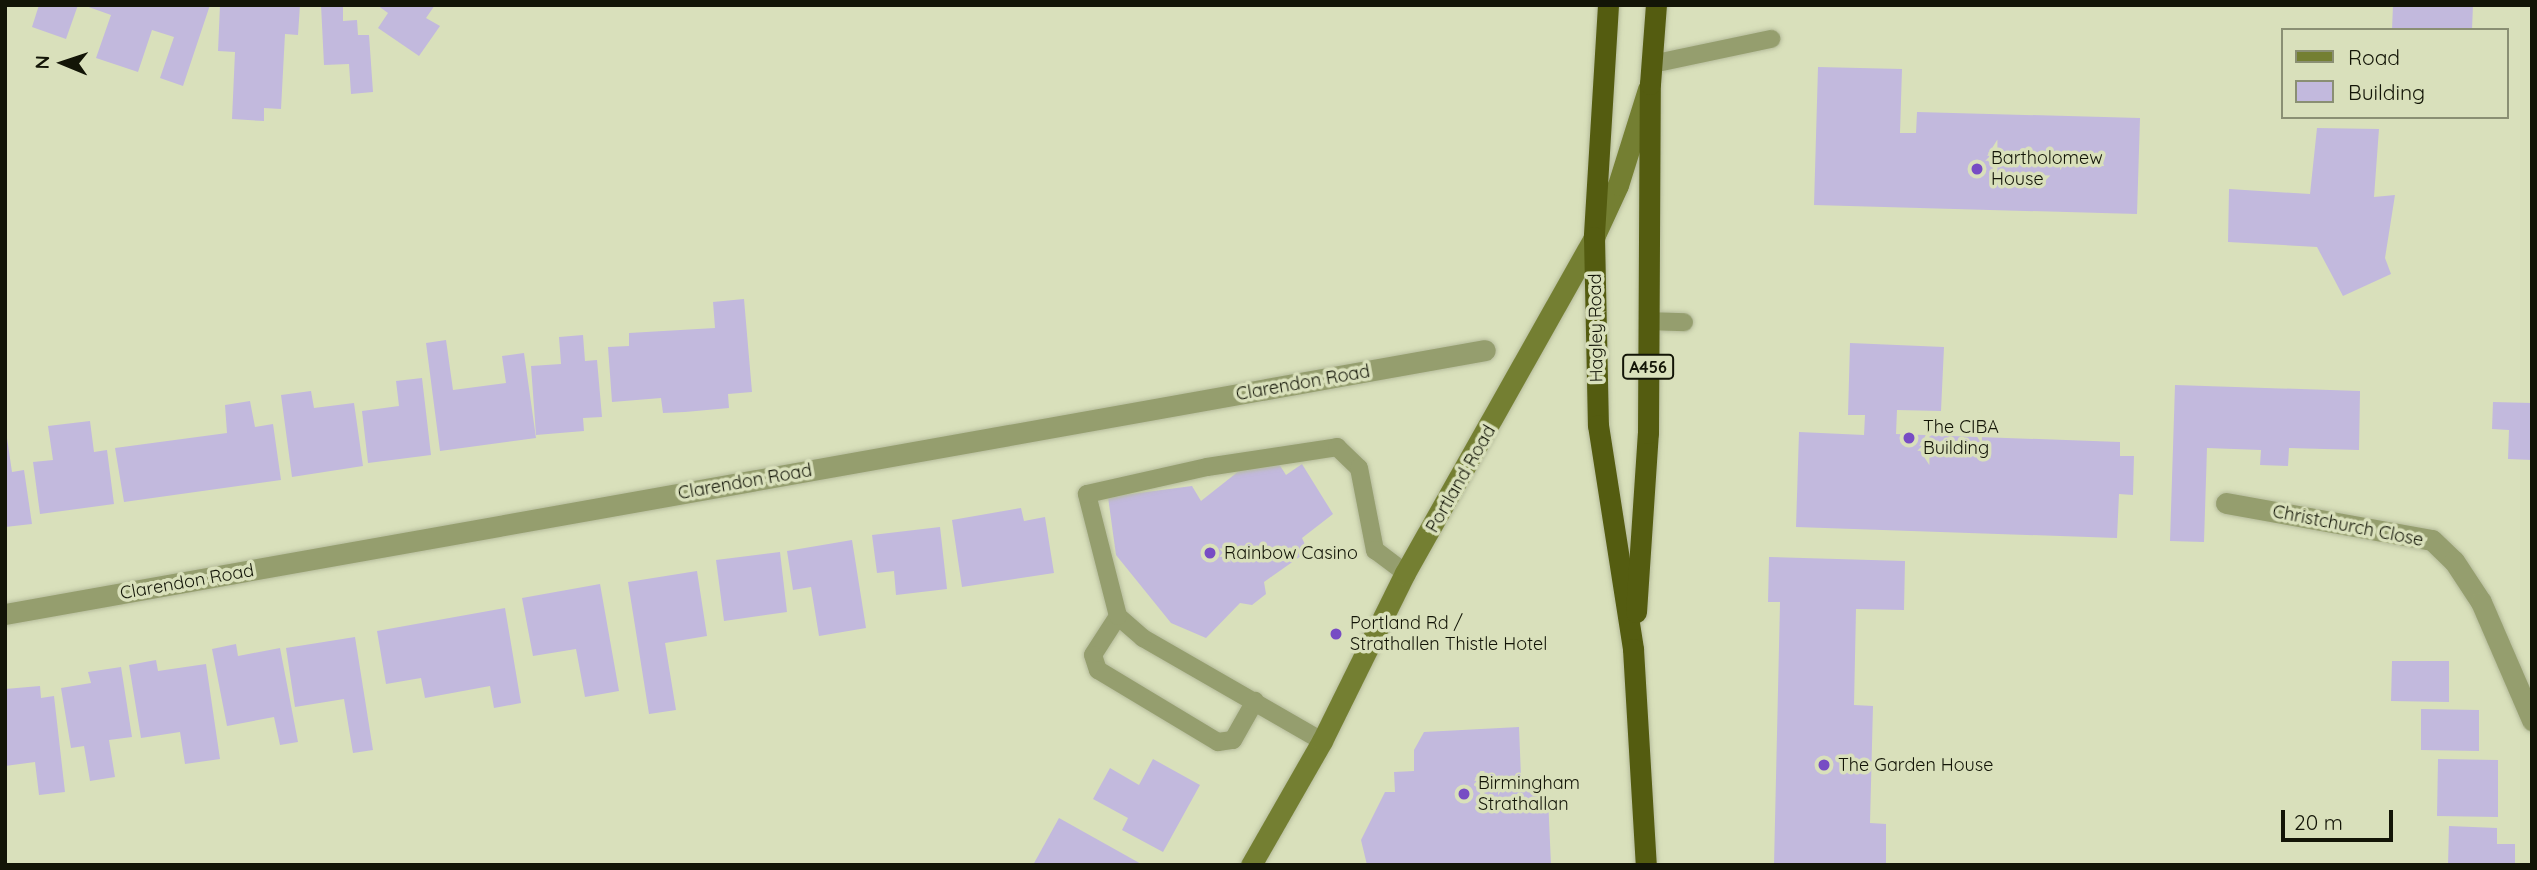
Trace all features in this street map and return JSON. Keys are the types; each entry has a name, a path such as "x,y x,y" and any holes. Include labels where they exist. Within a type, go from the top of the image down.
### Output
{"highway":[{"name":"Hagley Road","path":"1608,5 1594,237 1598,425 1633,649 1646,865"},
{"name":"Hagley Road","path":"1633,649 1648,433 1651,74 1656,5"}],"main road":[{"name":"Portland Road","path":"1251,865 1322,741 1405,573 1594,237 1618,185 1651,74"}],"street":[{"name":"Clarendon Road","path":"5,614 1485,351"},
{"name":"Christchurch Close","path":"2226,503 2432,540 2454,561 2481,602 2532,720"}],"lane":[{"path":"1651,74 1771,39"},
{"path":"1648,321 1684,322"},
{"path":"1322,741 1143,638 1118,616 1087,494 1207,467 1338,447 1359,468 1374,550 1405,573"},
{"path":"1118,616 1093,655 1098,670 1218,743 1233,740 1255,701"}],"building":[{"path":"39,5 78,5 66,39 32,27"},
{"path":"83,5 210,5 183,86 160,78 174,37 152,30 138,72 96,58 111,15"},
{"path":"220,5 300,5 298,35 285,34 281,109 264,108 264,121 232,119 235,52 218,51"},
{"path":"321,5 343,5 343,21 357,20 358,35 369,35 373,92 351,94 349,64 324,65"},
{"path":"377,5 435,5 426,18 440,26 419,56 378,28 388,13"},
{"path":"2393,5 2473,5 2472,28 2392,28"},
{"name":"Bartholomew House","path":"1818,67 1902,69 1900,133 1916,133 1917,112 2140,118 2137,214 1814,205"},
{"path":"2317,128 2379,129 2374,197 2395,195 2385,258 2391,274 2343,296 2317,247 2228,242 2229,189 2310,194"},
{"path":"744,299 752,392 728,394 729,408 685,412 663,413 661,398 612,402 608,347 629,346 629,333 715,328 713,302"},
{"path":"583,335 585,361 597,360 602,417 583,418 584,431 536,435 531,366 561,364 559,337"},
{"path":"446,340 453,390 506,383 502,356 524,353 536,438 440,451 426,343"},
{"name":"The CIBA Building","path":"1850,343 1944,347 1941,411 1897,410 1896,434 2120,442 2120,456 2134,456 2133,495 2119,494 2117,538 1796,527 1799,432 1864,435 1865,415 1848,415"},
{"path":"422,378 431,455 368,463 362,411 399,406 396,381"},
{"path":"2175,385 2360,391 2359,450 2289,448 2288,466 2260,465 2261,450 2207,448 2204,542 2170,541"},
{"path":"311,391 314,408 354,403 363,466 292,477 281,395"},
{"path":"250,401 255,427 273,424 281,480 124,502 115,448 227,433 225,405"},
{"path":"2493,402 2532,403 2532,460 2508,459 2509,430 2492,429"},
{"path":"90,421 94,452 107,450 114,504 40,514 33,462 53,460 48,426"},
{"path":"7,438 12,472 24,470 32,524 5,527"},
{"name":"Rainbow Casino","path":"1279,464 1286,475 1302,464 1333,514 1302,538 1308,551 1264,582 1266,594 1252,605 1240,603 1206,638 1171,623 1116,555 1108,497 1192,486 1201,501 1244,467"},
{"path":"1021,508 1024,521 1045,517 1054,573 962,587 952,520"},
{"path":"940,527 947,589 896,595 894,571 877,573 872,535"},
{"path":"852,540 866,628 819,636 811,587 793,590 787,551"},
{"path":"780,552 787,612 724,621 716,560"},
{"name":"The Garden House","path":"1769,557 1905,561 1904,610 1856,609 1854,705 1873,706 1870,823 1886,824 1886,865 1774,865 1780,602 1768,602"},
{"path":"697,571 707,636 665,643 676,710 649,714 628,582"},
{"path":"600,584 619,691 585,697 576,649 533,656 522,598"},
{"path":"505,608 521,703 494,708 490,686 425,698 421,678 386,684 377,631"},
{"path":"355,637 373,750 353,753 344,699 295,707 286,648"},
{"path":"236,644 238,656 280,648 298,742 280,745 274,717 227,726 212,649"},
{"path":"156,660 158,671 206,664 220,759 185,764 180,732 141,738 129,665"},
{"path":"2392,661 2449,661 2449,702 2391,701"},
{"path":"121,667 132,737 109,740 115,777 90,781 84,746 71,748 61,688 91,683 88,672"},
{"path":"40,686 41,698 54,696 65,792 39,795 35,762 5,766 5,689"},
{"path":"2421,709 2479,710 2479,751 2421,750"},
{"name":"Birmingham Strathallan","path":"1519,727 1521,777 1548,797 1551,865 1367,865 1361,840 1385,792 1395,792 1394,772 1414,771 1414,750 1424,732"},
{"path":"1153,759 1200,785 1163,852 1122,830 1128,818 1093,799 1110,768 1139,785"},
{"path":"2438,759 2498,760 2498,817 2437,816"},
{"path":"1059,818 1143,865 1033,865"},
{"path":"2449,826 2497,828 2497,844 2515,844 2515,865 2448,865"}],"place":[{"name":"Bartholomew House","path":"1977,169"},
{"name":"The CIBA Building","path":"1909,438"},
{"name":"Rainbow Casino","path":"1210,553"},
{"name":"Portland Rd / Strathallen Thistle Hotel","path":"1336,634"},
{"name":"The Garden House","path":"1824,765"},
{"name":"Birmingham Strathallan","path":"1464,794"}]}
